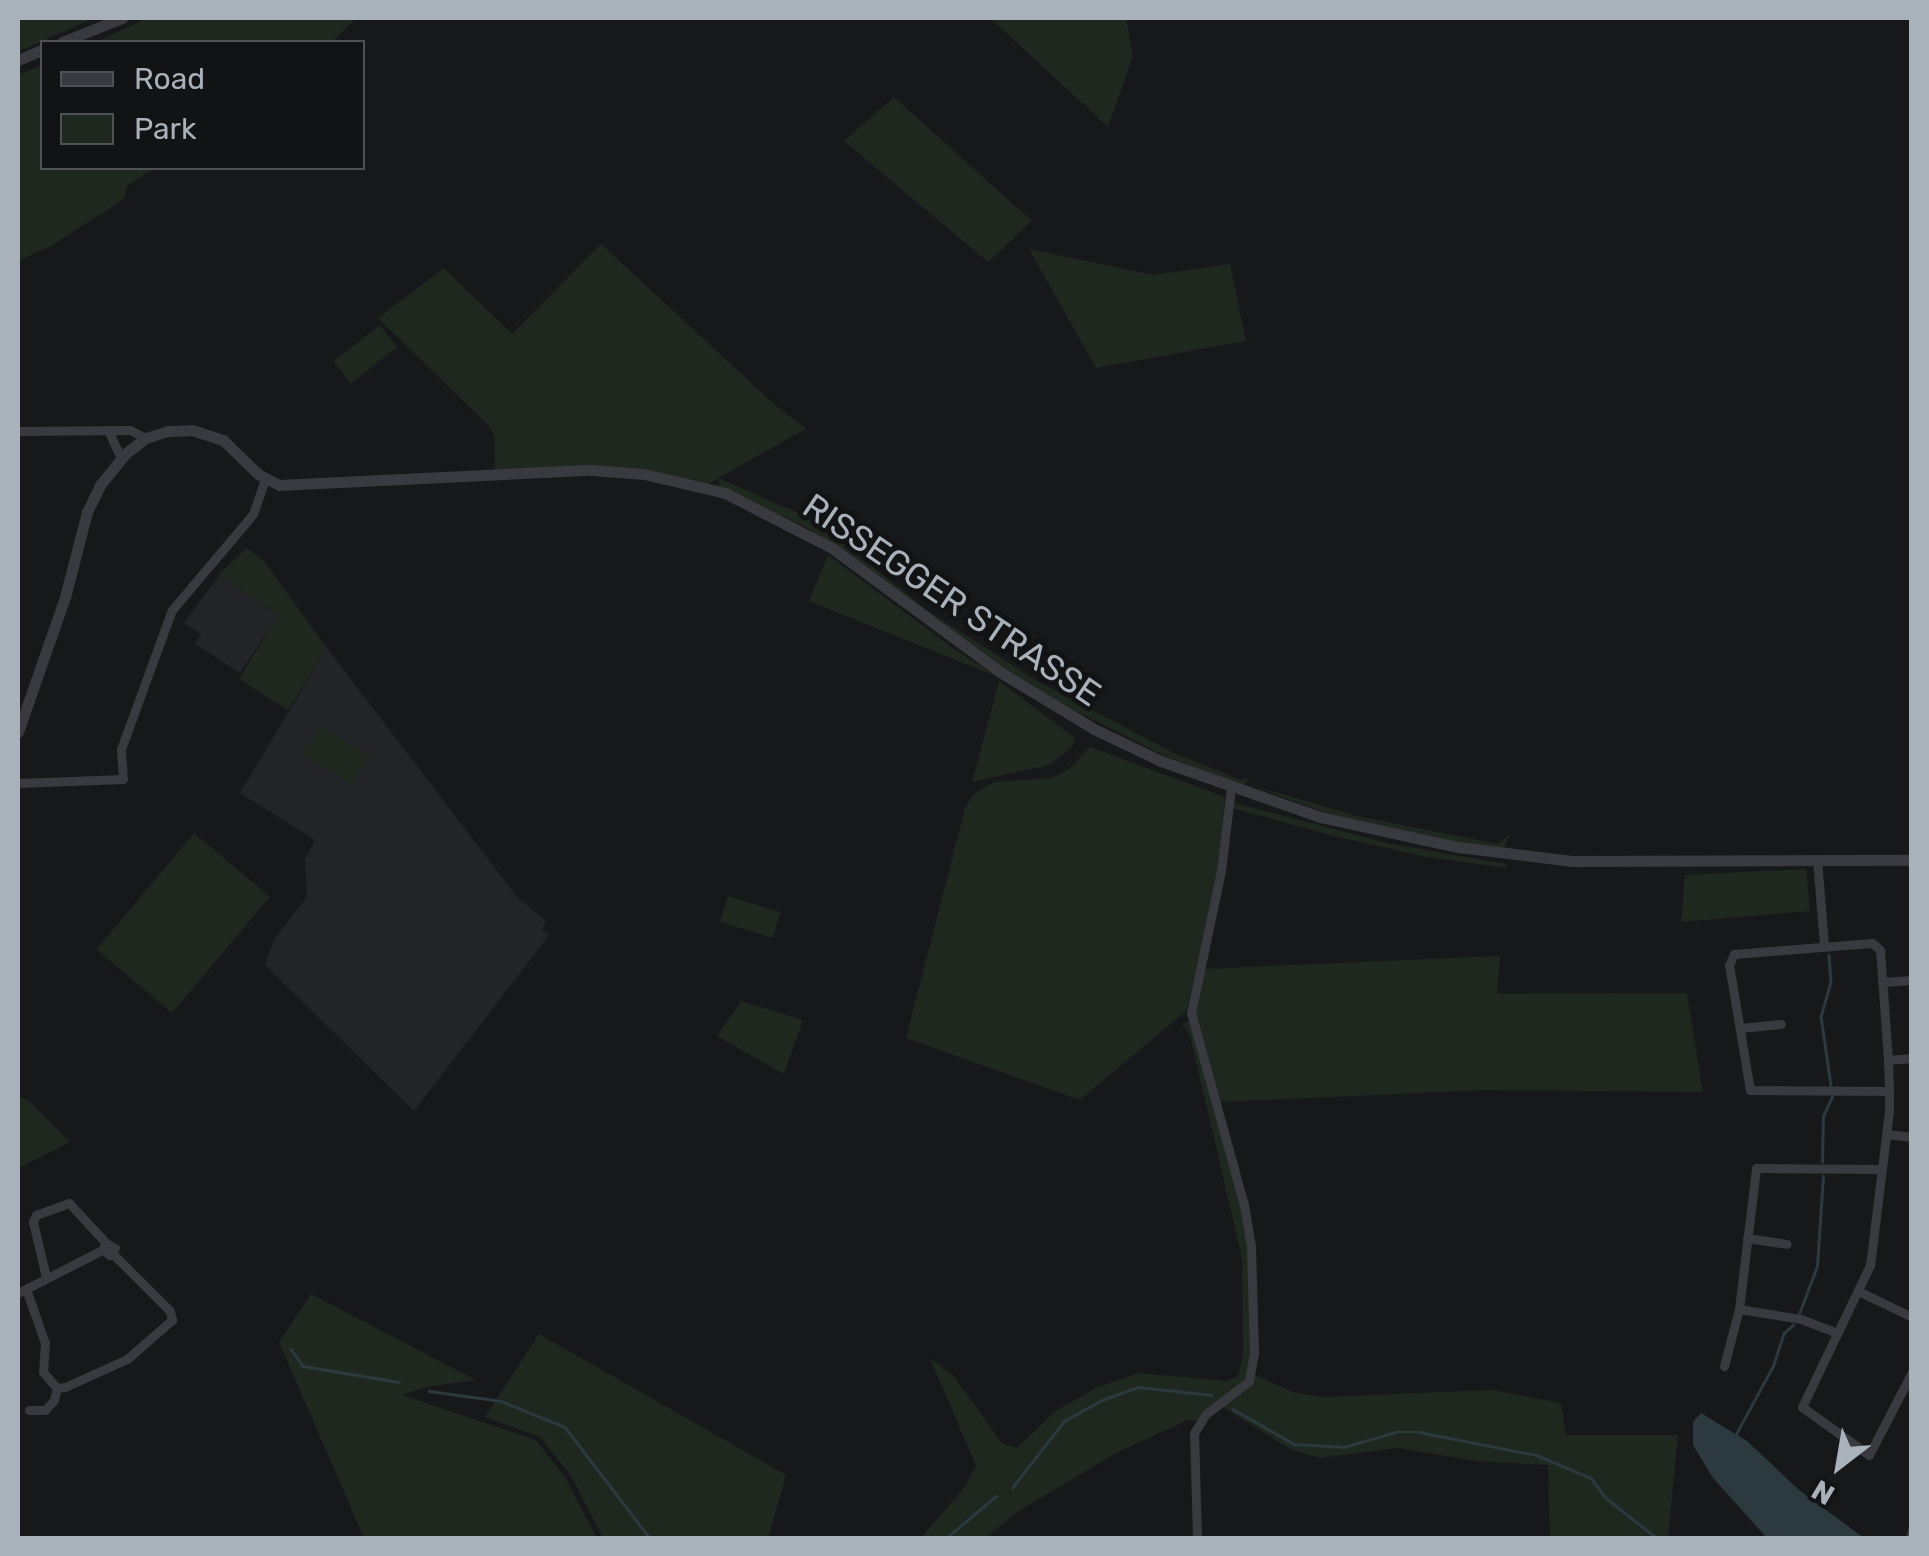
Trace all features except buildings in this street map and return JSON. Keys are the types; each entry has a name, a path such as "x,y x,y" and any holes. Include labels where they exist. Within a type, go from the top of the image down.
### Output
{"street":[{"path":"67,40 122,18"},
{"path":"108,430 121,458"},
{"path":"18,732 65,598 87,512 121,458 146,438 181,430 214,435 265,479 253,514 184,591 172,610 121,749 123,779 18,782"},
{"path":"18,431 136,431 146,438"},
{"name":"RISSEGGER STRASSE","path":"265,479 287,486 592,470 644,474 725,492 832,548 953,639 1059,709 1145,753 1320,817 1510,856 1664,864 1912,860"},
{"path":"1197,1538 1194,1434 1206,1414 1249,1381 1254,1354 1251,1246 1244,1205 1190,1013 1220,871 1231,787"},
{"path":"1817,860 1824,946"},
{"path":"1889,1091 1750,1090 1730,965 1734,954 1872,943 1880,950 1889,1091 1870,1265 1802,1407 1869,1455 1907,1394 1912,1372"},
{"path":"1882,982 1912,980"},
{"path":"1740,1028 1781,1024"},
{"path":"1888,1060 1912,1058"},
{"path":"1887,1134 1912,1137"},
{"path":"1724,1366 1738,1310 1756,1168 1879,1169"},
{"path":"46,1277 32,1222 36,1215 69,1203 107,1249 170,1311 172,1320 127,1360 56,1388"},
{"path":"1747,1238 1787,1244"},
{"path":"28,1410 45,1410 54,1400 56,1388 44,1372 45,1343 22,1291 107,1249"},
{"path":"1858,1290 1912,1317"},
{"path":"1738,1310 1802,1319 1836,1334"},
{"path":"1910,1538 1912,1528"}],"shaded area":[{"path":"219,576 278,615 240,673 195,644 201,634 184,623"},
{"path":"327,648 517,897 546,921 542,930 550,934 414,1111 265,965 274,939 307,897 305,859 315,840 240,793"},
{"path":"1701,1413 1747,1441 1799,1490 1864,1538 1767,1538 1713,1478 1693,1445 1693,1422"}],"green space":[{"path":"18,18 94,18 40,40 18,52"},
{"path":"147,18 356,18 334,40 101,40"},
{"path":"990,18 1126,18 1133,56 1108,127"},
{"path":"40,66 40,170 151,170 127,186 124,199 51,246 18,261 18,75"},
{"path":"894,97 1032,221 988,262 844,141"},
{"path":"601,244 806,429 704,486 644,474 495,472 494,434 488,425 378,318 444,268 512,334"},
{"path":"1029,249 1154,275 1230,264 1246,341 1096,368"},
{"path":"380,325 397,347 351,383 334,361"},
{"path":"718,478 796,512 832,534 928,611 1039,682 1172,752 1241,780 1248,778 1246,783 1239,786 1163,755 1064,705 993,662 808,528 720,488"},
{"path":"247,548 264,561 327,648 288,710 239,679 278,615 218,575"},
{"path":"828,555 954,649 998,677 809,601"},
{"path":"999,681 1075,738 1072,747 1049,765 972,782"},
{"path":"319,725 370,756 353,785 301,754"},
{"path":"1090,747 1225,797 1218,873 1187,1010 1080,1100 906,1038 965,808 973,795 994,782 1051,778 1068,770"},
{"path":"1251,785 1357,816 1499,844 1511,832 1502,851 1347,821"},
{"path":"1231,802 1387,843 1506,864 1507,868 1426,857 1334,836 1232,808"},
{"path":"194,833 270,897 172,1013 96,949"},
{"path":"1806,869 1810,911 1681,922 1685,875"},
{"path":"728,896 781,912 773,938 720,922"},
{"path":"1500,956 1497,994 1687,993 1703,1092 1485,1090 1220,1102 1193,1004 1200,969"},
{"path":"741,1001 803,1020 784,1074 717,1036"},
{"path":"1190,1020 1241,1205 1249,1251 1252,1374 1295,1393 1324,1397 1493,1390 1561,1403 1566,1435 1678,1435 1668,1538 1550,1538 1548,1465 1476,1461 1399,1448 1321,1458 1290,1449 1218,1404 1200,1421 1188,1420 1120,1451 1020,1510 985,1538 921,1538 964,1488 976,1466 930,1358 953,1375 1002,1443 1017,1448 1054,1412 1096,1388 1138,1373 1227,1381 1238,1376 1243,1355 1242,1258 1190,1036 1182,1024"},
{"path":"18,1097 28,1100 70,1142 18,1168"},
{"path":"311,1294 476,1380 426,1387 402,1395 536,1440 565,1477 597,1538 364,1538 279,1342"},
{"path":"539,1334 786,1475 768,1538 603,1538 571,1476 540,1437 485,1417"}],"waterway":[{"path":"1829,955 1831,982 1821,1016 1831,1085"},
{"path":"1822,1162 1823,1116 1832,1097"},
{"path":"1799,1314 1817,1266 1823,1176"},
{"path":"1736,1434 1773,1366 1784,1333 1793,1325"},
{"path":"291,1349 303,1366 399,1382"},
{"path":"1012,1488 1064,1421 1102,1400 1138,1387 1212,1395"},
{"path":"429,1391 501,1401 565,1427 650,1538"},
{"path":"1233,1409 1294,1444 1344,1447 1396,1432 1419,1432 1536,1455 1591,1478 1606,1498 1657,1538"},
{"path":"946,1538 996,1496"}]}
